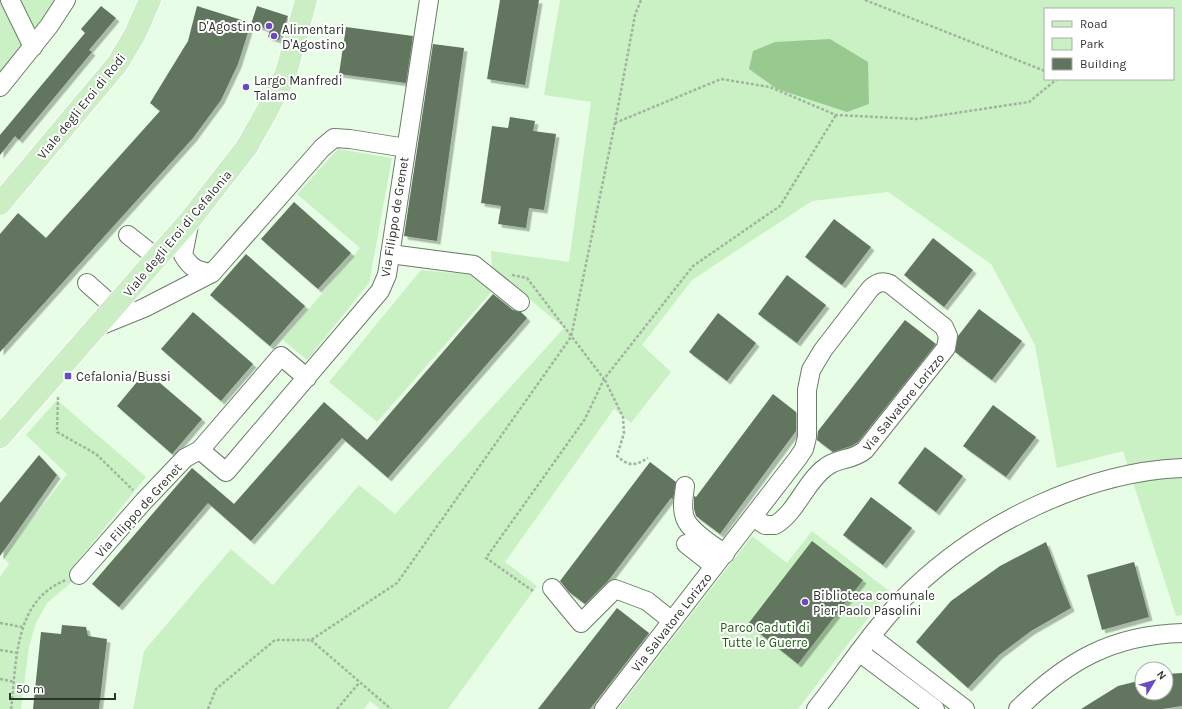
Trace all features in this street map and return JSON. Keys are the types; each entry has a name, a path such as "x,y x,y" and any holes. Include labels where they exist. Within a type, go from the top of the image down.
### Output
{"main road":[{"name":"Viale degli Eroi di Rodi","path":"0,204 118,63 136,34 150,0"},
{"name":"Viale degli Eroi di Cefalonia","path":"0,437 190,220 246,148 267,112 286,73 306,0"}],"street":[{"path":"10,0 33,46"},
{"path":"0,87 56,16 66,0"},
{"name":"Via Filippo de Grenet","path":"200,450 226,472 380,291 387,275 429,0"},
{"name":"Via Filippo de Grenet","path":"97,327 144,308 212,274 322,148 334,138 350,139 406,148"},
{"path":"190,220 183,255 189,265 200,272 212,274"},
{"path":"128,235 157,258"},
{"path":"390,254 474,266 520,302"},
{"name":"Via Salvatore Lorizzo","path":"604,709 798,458 806,442 808,427 809,375 816,362 873,286 881,282 890,284 944,327 948,336 946,348 865,450 856,456 840,460 826,467 818,474 785,517 775,525 765,525 753,517"},
{"path":"87,283 114,307"},
{"name":"Via Filippo de Grenet","path":"79,575 184,458 200,450 281,356 307,378"},
{"path":"816,709 871,637 913,589 944,562 978,539 1018,516 1059,496 1091,485 1126,476 1149,471 1182,468"},
{"path":"685,486 683,506 684,517 719,560"},
{"path":"686,544 719,560"},
{"path":"552,588 581,623 615,589 647,601 672,621"},
{"path":"1018,709 1051,678 1090,655 1133,638 1160,634 1182,633"},
{"path":"871,637 965,709"},
{"path":"859,652 935,709"}],"path":[{"path":"208,709 216,688 275,640 311,640 398,583 571,337 615,123 635,15 641,0"},
{"path":"865,0 1044,71"},
{"path":"615,123 721,79 770,87 836,114 916,119 1029,102 1056,80"},
{"path":"533,591 486,558 585,419 604,379 693,266 780,206 836,114"},
{"path":"571,337 604,379 623,417 624,434 617,456 626,464 637,464 648,458"},
{"path":"59,370 57,432 96,454 144,501"},
{"path":"12,709 20,636 26,617 47,590 59,583 79,575"},
{"path":"0,623 22,627"},
{"path":"311,640 359,683 391,709"},
{"path":"0,650 18,654"},
{"path":"0,679 15,682"},
{"path":"337,709 359,683"}],"green space":[{"path":"0,0 22,45 0,80"},
{"path":"20,0 61,0 35,30 31,25"},
{"path":"560,0 1182,0 1182,615 1176,616 1123,451 1057,468 1035,345 991,264 888,192 812,201 692,280 642,345 671,372 631,423 614,409 505,562 537,586 448,709 380,709 370,701 364,709 133,709 144,651 231,549 273,585 359,485 395,514 564,328 492,268 491,251 569,262 591,102 544,95"},
{"path":"830,39 868,62 869,104 847,112 777,89 749,69 753,51 775,42"},
{"path":"338,149 392,158 369,283 307,360 283,340 360,248 297,194"},
{"path":"421,270 473,275 494,289 377,422 329,382"},
{"path":"57,400 146,477 76,563 72,582 47,603 36,623 29,647 21,709 0,709 0,577 9,564 3,557 67,474 26,435"},
{"name":"Parco Caduti di Tutte le Guerre","path":"812,531 889,591 798,709 618,709 752,536 787,563"}],"building":[{"path":"500,0 539,0 525,85 487,79"},
{"path":"101,6 116,18 89,50 92,52 19,140 15,136 0,155 0,135 85,33 81,29"},
{"path":"197,6 251,23 238,64 221,100 193,138 0,352 0,234 18,213 46,238 160,111 150,103 188,41"},
{"path":"257,6 288,16 279,40 268,37 270,30 251,24"},
{"path":"346,27 413,36 406,83 339,74"},
{"path":"433,44 464,48 437,241 404,236"},
{"path":"510,117 535,121 533,131 556,134 544,210 529,208 526,228 498,224 501,206 481,203 492,126 508,128"},
{"path":"294,202 351,253 318,289 261,239"},
{"path":"834,219 871,247 842,285 805,257"},
{"path":"933,238 973,270 944,307 904,275"},
{"path":"246,254 305,306 270,346 210,295"},
{"path":"787,275 826,305 797,343 758,314"},
{"path":"493,294 513,310 521,312 527,318 388,478 342,438 251,541 208,503 119,607 92,584 192,468 234,504 324,402 367,440"},
{"path":"979,309 1022,341 992,380 955,352 958,336"},
{"path":"193,312 253,364 221,401 161,349"},
{"path":"718,313 756,343 727,381 689,352"},
{"path":"905,320 936,344 858,442 833,452 817,440 818,431"},
{"path":"146,371 202,419 172,454 117,406"},
{"path":"773,394 796,412 796,431 720,534 696,516 694,509 694,496 696,497"},
{"path":"993,405 1036,437 1006,477 963,446"},
{"path":"925,447 963,476 936,512 898,483"},
{"path":"39,455 57,475 0,556 0,503"},
{"path":"650,462 676,482 673,499 671,498 608,581 585,604 569,592 560,581"},
{"path":"871,497 912,528 883,565 843,535"},
{"name":"Biblioteca comunale Pier Paolo Pasolini","path":"812,541 863,580 798,664 748,624"},
{"path":"1046,542 1071,608 1031,631 999,655 968,688 916,642 951,601 1000,566"},
{"path":"1134,562 1149,617 1102,630 1087,575"},
{"path":"617,608 649,633 590,709 538,709"},
{"path":"62,625 86,627 88,636 107,639 99,709 33,709 41,632 61,634"},
{"path":"1182,673 1182,706 1162,709 1081,709 1118,686 1134,682 1134,701 1174,701 1174,674"}],"place":[{"name":"D'Agostino","path":"269,26"},
{"name":"Alimentari D'Agostino","path":"274,36"},
{"name":"Largo Manfredi Talamo","path":"246,87"},
{"name":"Cefalonia/Bussi","path":"68,376"},
{"name":"Biblioteca comunale Pier Paolo Pasolini","path":"805,602"}]}
